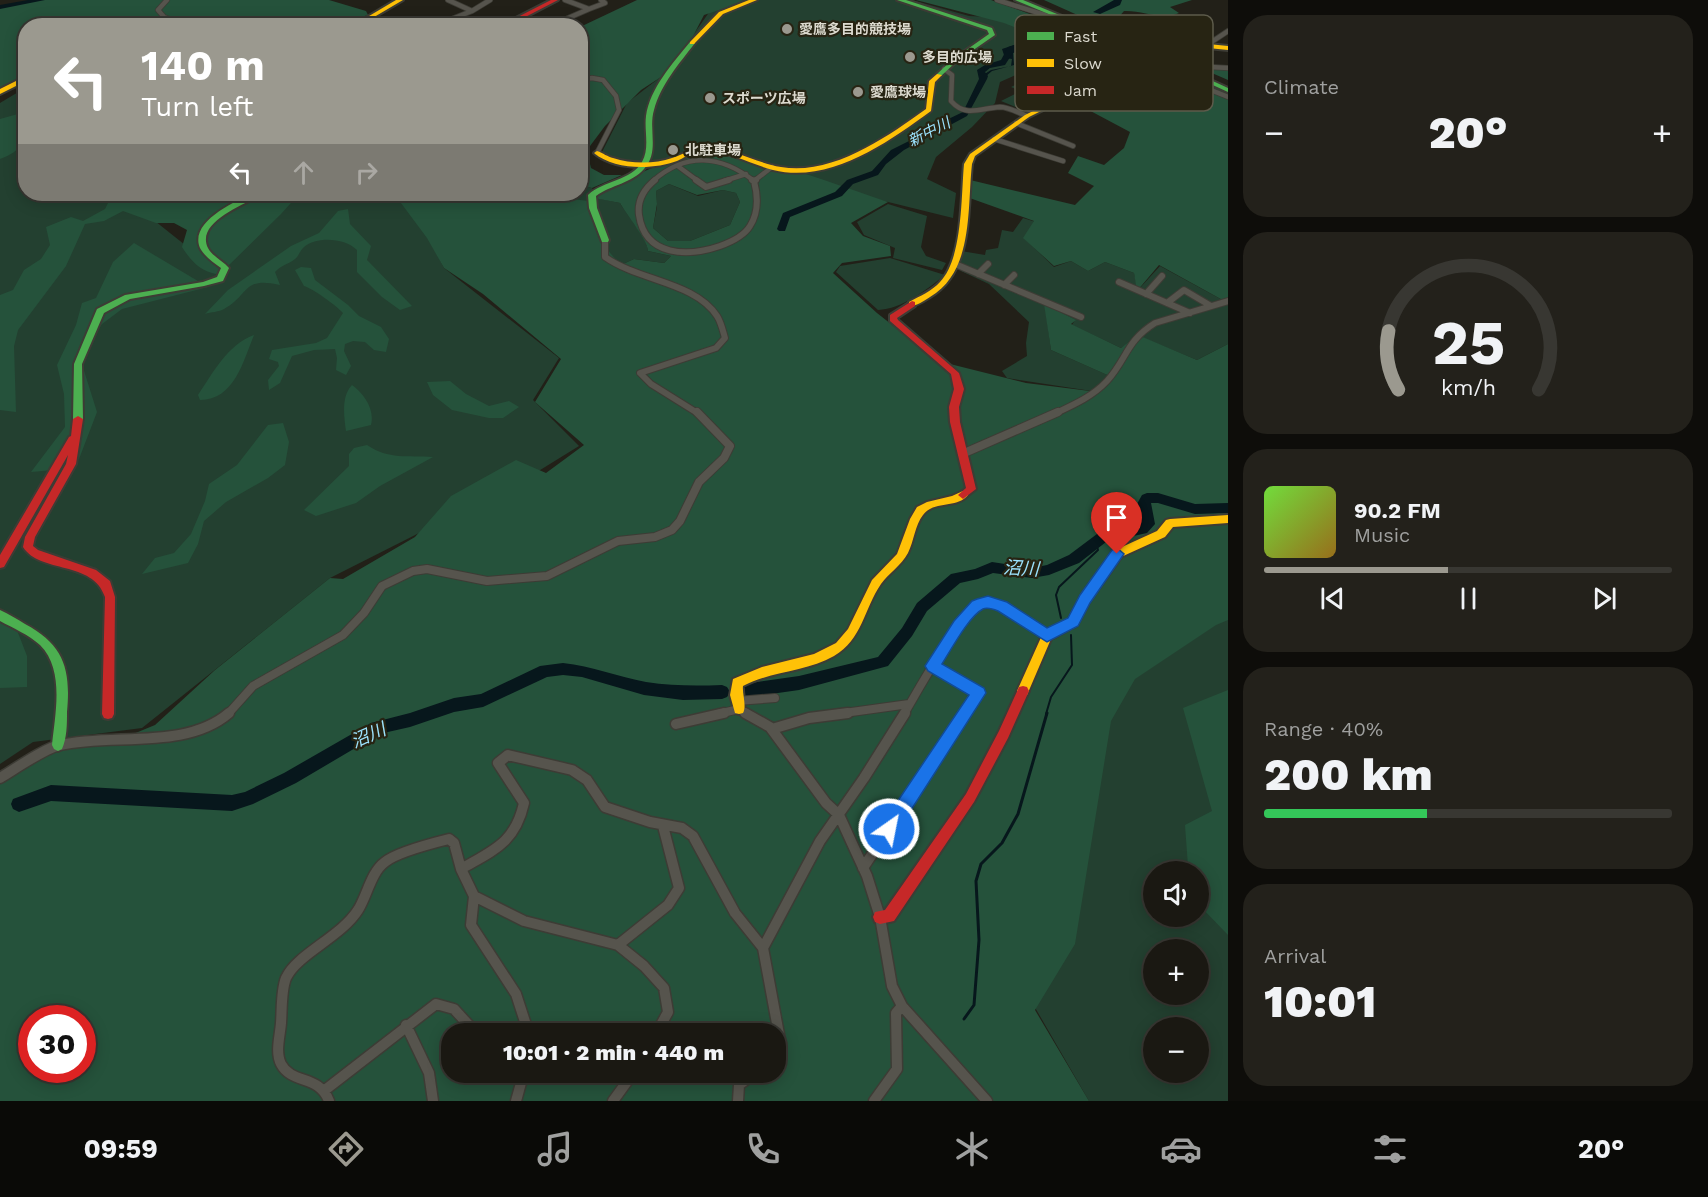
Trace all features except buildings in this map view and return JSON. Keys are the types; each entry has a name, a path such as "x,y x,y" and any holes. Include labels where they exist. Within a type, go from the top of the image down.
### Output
{"main road":[{"path":"370,18 400,0"},
{"path":"518,18 555,0"},
{"path":"605,240 593,208 592,195 634,174 646,162 652,149 648,117 653,102 669,75 714,18 734,6 754,0"},
{"path":"1018,0 1055,15"},
{"path":"1032,0 1067,15"},
{"path":"597,153 610,161 646,162 669,161 694,150 724,150 790,171 814,171 826,168 906,127 929,110 932,81 944,69 989,39 992,32 985,26 911,1"},
{"path":"1213,45 1228,48"},
{"path":"1213,77 1228,83"},
{"path":"0,92 18,82"},
{"path":"1213,83 1228,90"},
{"path":"738,705 738,683 750,674 807,661 831,652 856,628 875,583 899,559 920,511 927,507 958,500 971,489 954,406 959,389 955,373 894,321 893,317 944,283 955,264 968,164 972,155 1016,123 1037,111"},
{"path":"108,714 110,597 106,584 92,573 34,553 28,547 30,537 71,464 76,432 78,364 100,310 128,297 204,284 220,279 225,268 204,248 202,235 214,218 228,206 240,201"},
{"path":"0,564 76,432"},
{"path":"880,917 889,916 970,798 1004,734 1047,636 1073,622 1085,599 1117,554 1161,534 1170,523 1228,519"},
{"path":"0,615 46,645 59,669 61,693 58,745"}],"street":[{"path":"167,0 158,10 167,18"},
{"path":"448,0 472,11"},
{"path":"454,18 490,0"},
{"path":"566,0 589,9"},
{"path":"568,18 605,3 600,0"},
{"path":"997,0 1040,15"},
{"path":"1213,40 1228,31"},
{"path":"1213,67 1228,68"},
{"path":"944,69 952,75 951,101 958,109 981,111 1002,107 1027,116"},
{"path":"588,79 603,80 618,103 619,110 597,153"},
{"path":"1213,91 1228,97"},
{"path":"1016,123 1073,146"},
{"path":"994,139 1063,161"},
{"path":"709,160 730,164 754,181 757,189 755,215 747,230 721,245 701,251 675,253 656,244 644,234 638,210 641,192 667,171 709,160"},
{"path":"679,167 706,187 746,174"},
{"path":"754,181 772,167"},
{"path":"0,778 58,745 98,740 185,735 217,723 253,686 343,635 364,613 382,586 413,571 427,569 487,581 538,578 561,571 618,541 655,537 672,530 680,521 699,482 724,458 730,446 694,409 651,384 640,373 716,348 725,338 724,328 715,312 695,295 669,283 613,264 606,256 605,240"},
{"path":"955,264 1082,317"},
{"path":"978,274 988,264"},
{"path":"1004,285 1014,275"},
{"path":"1147,306 1149,295 1161,276"},
{"path":"1119,282 1190,313"},
{"path":"1167,303 1184,290 1211,306"},
{"path":"962,454 1081,402 1107,381 1138,335 1155,323 1228,301"},
{"path":"763,948 820,841 839,815 959,625 977,605 988,602 1002,606 1047,636"},
{"path":"863,868 979,693 933,666"},
{"path":"676,724 738,705 775,698"},
{"path":"772,729 808,718 909,704"},
{"path":"738,705 772,729 826,803 839,815 863,868 880,917 892,986 902,1006 987,1101"},
{"path":"461,868 504,844 520,822 524,803 498,763 508,755 538,760 576,772 586,779 604,807 691,831 735,913 763,948 777,1023"},
{"path":"618,945 669,905 680,888 663,825"},
{"path":"467,1023 454,1009 436,1004 406,1025 327,1096 313,1082 290,1074 281,1064 278,1051 285,980 292,968 343,929 359,909 369,886 384,862 424,845 449,839 454,843 470,892 474,896 524,921 618,945 644,966 664,988 668,1012 662,1023"},
{"path":"474,896 471,925 516,994 525,1023"},
{"path":"874,1101 897,1069 896,1013 902,1006"},
{"path":"406,1025 425,1065 435,1095 434,1101"},
{"path":"516,1101 521,1083"},
{"path":"613,1101 626,1083"},
{"path":"738,1101 739,1085 742,1083"}],"green space":[{"path":"41,0 329,0 366,11 368,15 358,18 18,18 18,85 0,93 0,7"},
{"path":"637,0 749,0 704,15 690,42 673,65 664,75 641,90 605,126 590,146 591,168 604,175 622,175 592,188 588,187 588,23"},
{"path":"743,0 912,0 969,16 1015,19 1015,75 1000,82 995,103 972,127 936,157 927,179 956,193 953,218 868,197 611,159 601,154 627,103 667,72 710,11"},
{"path":"916,0 991,0 1033,15 1015,15 1015,27"},
{"path":"1044,0 1192,0 1170,7 1179,13 1173,15 1124,11 1121,15 1077,15"},
{"path":"1228,69 1228,80 1213,74 1213,70"},
{"path":"1213,86 1228,93 1228,303 1159,265 1137,291 1134,273 1105,262 1088,271 1071,261 1054,266 1023,238 1034,221 964,196 966,179 1075,205 1094,186 1068,173 1078,156 1104,165 1124,148 1130,132 1091,111 1213,111"},
{"path":"18,92 18,201 130,201 219,272 289,201 410,201 444,268 559,358 533,400 579,446 524,480 330,578 142,728 33,742 0,764 0,103"},
{"path":"1015,94 1015,107 1001,101"},
{"path":"18,114 18,149 0,159 0,119"},
{"path":"697,150 770,163 888,202 851,223 863,236 890,246 891,256 842,263 833,273 877,313 938,361 1026,383 1098,392 1107,381 1114,378 1051,350 1044,304 1076,320 1071,324 1121,348 1138,335 1197,360 1228,344 1228,620 1216,625 1135,679 1111,721 1075,944 1035,1010 1089,1101 0,1101 0,780 54,747 121,739 155,725 215,670 330,578 343,579 415,537 451,496 516,460 546,473 584,445 535,402 561,359 483,294 444,268 427,238 399,201 588,201 605,244 615,259 623,264 634,259 664,263 671,256 648,251 641,234 620,203 594,198 595,191","holes":["669,184 697,195 723,190 736,193 740,202 730,225 690,241 668,241 653,228 657,204 656,191"]},
{"path":"669,184 698,196 723,190 736,193 740,202 730,225 690,241 668,241 653,228 657,207 656,191"},
{"path":"588,187 592,188 596,198 620,203 641,234 648,251 671,256 664,263 634,259 623,264 613,259 567,201 588,201"},
{"path":"107,201 293,201 226,268 216,274 196,265 189,257 182,247 187,230 174,223 156,223 123,211 104,221 85,224 66,266 18,330 14,346 16,412 0,410 0,295 13,290 24,270 41,259 50,245 46,227 71,217 83,221 105,209"},
{"path":"888,204 927,216 921,247 926,256 946,263 942,270 893,258 895,248 864,235 857,222"},
{"path":"348,209 350,224 371,246 367,260 412,306 400,310 382,297 357,272 357,250 352,246 338,241 323,240 304,247 295,259 275,272 280,285 259,283 252,285 224,309 205,314 228,290 291,246 319,233 338,211"},
{"path":"1023,218 1036,222 1024,238 1054,267 1071,261 1088,271 1105,262 1134,273 1138,290 1160,266 1228,303 1228,344 1197,360 1141,337 1121,348 1072,325 1075,320 1045,305 1051,350 1112,377 1098,392 1007,378 1002,371 1027,356 1029,322 989,284 961,271 957,264 961,251 985,255 986,250 998,248 1002,230 1013,232"},
{"path":"134,243 208,287 122,309 102,324 80,358 97,412 79,459 54,470 31,472 65,427 64,394 57,365 76,325 82,303 96,298 113,262"},
{"path":"890,258 945,275 905,302 878,310 836,272 840,266"},
{"path":"301,267 311,268 315,280 359,316 381,327 389,339 386,352 374,350 365,342 353,341 345,344 344,351 351,366 346,375 336,370 335,349 314,350 292,356 280,383 269,390 268,380 279,366 278,362 269,359 272,350 316,343 327,338 343,313 313,290 304,286 295,270"},
{"path":"254,335 236,378 229,387 221,394 200,400 198,395 222,360 236,346"},
{"path":"450,381 466,394 489,406 509,401 519,407 503,418 489,418 452,410 433,395 427,382"},
{"path":"352,385 367,402 372,419 371,425 346,431 345,401"},
{"path":"283,423 289,442 285,465 268,478 226,502 204,521 198,544 188,563 142,574 155,558 174,553 191,534 205,501 209,484 237,465 268,425"},
{"path":"367,445 391,455 433,457 380,486 356,503 316,516 304,510 349,466 349,454 354,448"},
{"path":"1228,597 1228,1101 1089,1101 1033,1004 1117,669"},
{"path":"0,618 15,625 27,656 27,687 0,688"},
{"path":"1228,690 1228,935 1209,915 1209,861 1188,861 1185,825 1212,811 1183,708"}],"shaded area":[{"path":"1015,45 1013,53 1014,65 1011,66 1012,59 1005,58 1002,49"},
{"path":"1008,66 992,71 985,77 983,75 991,70"}],"waterway":[{"path":"0,7 41,0"},
{"name":"新中川","path":"1097,12 1117,3 1118,0"},
{"name":"新中川","path":"967,111 983,79 984,76 980,72 988,66 1004,62 1011,49 1015,48"},
{"name":"新中川","path":"782,229 786,215 839,194 850,182 875,173 888,157 901,148 964,114"},
{"name":"沼川","path":"743,691 799,683 883,662 907,632 922,607 956,578 978,574 992,567 1032,573 1049,570 1074,559 1102,538 1142,529 1148,524 1143,504 1147,498 1158,498 1195,509 1228,508"},
{"path":"1061,618 1056,595 1059,587 1098,550 1096,543"},
{"path":"1046,714 1051,697 1072,665 1071,635"},
{"name":"沼川","path":"19,804 51,793 232,803 247,799 290,778 376,728 410,720 454,705 483,700 545,671 563,669 582,671 644,688 683,693 722,692"},
{"path":"964,1019 974,1005 979,940 976,881 981,864 1002,843 1018,814 1047,713"}],"traffic: fast":[{"path":"900,0 990,29 992,35 954,61 939,75"},
{"path":"1018,0 1055,15"},
{"path":"605,240 593,208 592,195 636,173 646,161 650,148 649,118 653,102 668,75 692,43"},
{"path":"1213,83 1228,90"},
{"path":"78,419 78,364 100,311 128,297 204,284 220,279 225,268 204,248 202,239 211,222 220,214 244,201"},
{"path":"0,615 44,642 58,664 62,691 58,745"}],"traffic: slow":[{"path":"369,18 400,0"},
{"path":"692,43 721,13 754,0"},
{"path":"1213,46 1228,48"},
{"path":"597,153 614,161 644,164 673,160 695,151 710,150 721,151 783,170 801,171 820,168 840,162 879,143 929,110 932,81 939,75"},
{"path":"0,92 18,82"},
{"path":"912,304 929,295 944,283 951,273 960,243 968,164 972,155 1037,111"},
{"path":"739,709 736,695 737,683 762,672 829,653 847,640 876,583 900,557 915,519 921,510 930,504 953,500 963,495"},
{"path":"1023,691 1047,636 1073,622 1085,599 1117,554 1161,534 1170,523 1228,519"}],"traffic: jam":[{"path":"519,18 555,0"},
{"path":"912,304 893,317 894,321 955,373 959,389 954,407 955,422 971,489 963,495"},
{"path":"78,419 71,464 30,537 28,547 34,553 92,573 106,584 110,597 108,714"},
{"path":"0,564 72,439"},
{"path":"880,917 889,916 970,798 1004,734 1023,691"}],"place":[{"name":"愛鷹多目的競技場","path":"787,29"},
{"name":"多目的広場","path":"910,57"},
{"name":"愛鷹球場","path":"858,92"},
{"name":"スポーツ広場","path":"710,98"},
{"name":"北駐車場","path":"673,150"}],"route":[{"path":"889,829 979,693 933,666 959,625 977,605 988,602 1002,606 1047,636 1073,622 1085,599 1117,554"}]}
